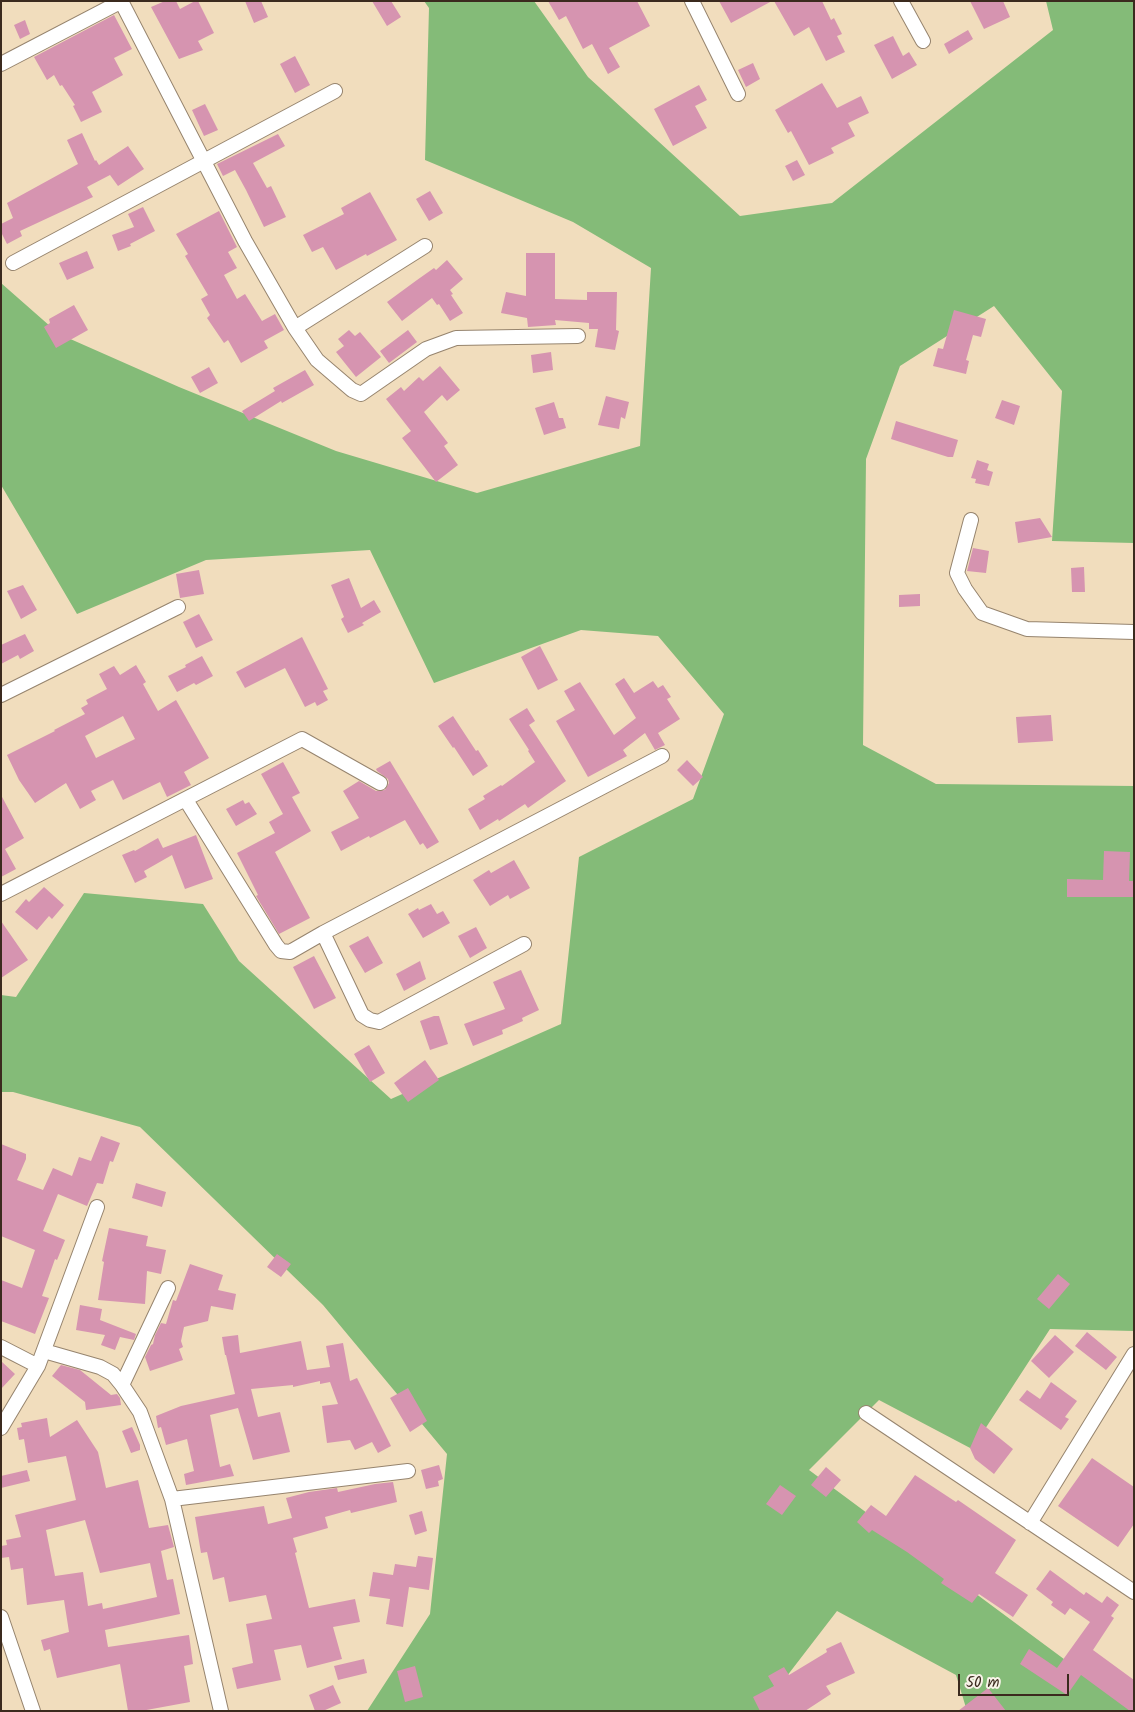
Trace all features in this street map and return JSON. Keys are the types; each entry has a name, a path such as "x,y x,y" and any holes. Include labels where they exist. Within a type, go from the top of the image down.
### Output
{"street":[{"path":"1,64 122,1 245,241 295,328 317,360 352,390 361,394 426,349 456,338 578,336"},
{"path":"692,1 738,94"},
{"path":"902,1 922,41"},
{"path":"13,263 335,90"},
{"path":"295,328 425,246"},
{"path":"971,520 957,573 965,589 982,613 1027,629 1134,632"},
{"path":"1,695 178,607"},
{"path":"1,894 302,739 380,784"},
{"path":"186,800 276,945 281,951 290,952 662,756"},
{"path":"323,933 362,1015 379,1022 524,944"},
{"path":"1,1428 38,1366 97,1207"},
{"path":"122,1384 168,1288"},
{"path":"1,1347 38,1366"},
{"path":"44,1351 100,1367 113,1374 122,1384 140,1412 172,1499 221,1711"},
{"path":"1030,1523 1134,1354"},
{"path":"866,1413 1134,1592"},
{"path":"172,1499 408,1471"},
{"path":"1,1617 32,1711"}],"green space":[{"path":"424,1 534,1 588,77 740,216 832,203 1053,30 1046,1 1134,1 1134,543 1052,541 1062,391 994,306 900,366 866,459 863,745 936,784 1134,786 1134,1331 1050,1329 972,1449 879,1400 809,1470 1134,1711 967,1711 956,1675 837,1611 760,1711 367,1711 430,1614 447,1454 323,1305 140,1127 13,1092 1,1092 1,995 16,997 84,893 203,904 239,961 391,1099 561,1024 579,857 693,799 724,714 658,636 581,630 434,683 370,550 206,560 77,614 1,485 1,283 59,334 179,387 336,451 477,493 640,446 651,268 573,222 425,160 429,8"}],"building":[{"path":"165,1 176,1 180,9 198,1 214,33 198,41 203,50 179,59 151,7"},
{"path":"245,1 261,1 268,17 254,23"},
{"path":"372,1 391,1 401,17 387,26"},
{"path":"548,1 637,1 650,26 609,48 620,67 608,74 592,44 583,49 566,16 559,20"},
{"path":"719,1 772,1 731,23"},
{"path":"774,1 822,1 831,20 834,18 842,34 837,36 845,52 826,61 809,27 794,36"},
{"path":"970,1 1003,1 1010,17 984,29"},
{"path":"114,15 132,49 114,58 123,75 92,92 102,112 81,122 73,106 75,105 62,85 60,86 54,75 47,80 34,57"},
{"path":"25,20 30,34 20,39 14,25"},
{"path":"968,30 973,39 949,54 944,44"},
{"path":"893,36 903,56 909,52 917,65 892,79 874,45"},
{"path":"295,56 310,85 295,93 280,64"},
{"path":"753,63 760,79 746,87 738,70"},
{"path":"822,83 837,108 861,96 869,113 848,123 855,136 831,148 834,153 809,165 791,131 788,133 775,110"},
{"path":"699,85 707,100 695,106 707,128 673,146 654,109"},
{"path":"205,104 218,130 204,136 192,110"},
{"path":"82,133 95,161 99,165 128,146 144,169 118,186 110,175 87,187 93,197 20,231 22,236 7,244 1,232 1,224 13,218 7,203 78,164 67,140"},
{"path":"278,134 285,146 253,163 267,188 271,186 286,217 264,227 235,170 223,176 217,164"},
{"path":"797,160 805,175 793,181 785,166"},
{"path":"430,191 443,213 429,221 416,199"},
{"path":"370,192 397,240 336,270 323,247 312,252 303,235 344,214 341,208"},
{"path":"143,207 155,231 130,244 131,246 118,251 112,235 134,227 128,214"},
{"path":"219,211 237,247 228,252 237,268 224,275 237,299 245,294 262,321 275,314 284,330 264,341 268,348 241,363 228,340 224,343 207,318 210,315 201,299 208,295 185,256 188,254 176,234"},
{"path":"87,251 94,268 67,280 59,263"},
{"path":"526,253 555,253 555,299 587,300 587,292 617,292 616,330 619,331 615,350 595,347 598,329 589,329 589,323 555,320 556,325 528,327 527,318 501,313 506,292 526,296"},
{"path":"447,260 463,279 450,290 453,294 451,295 463,313 450,321 439,304 437,305 432,298 402,321 387,302 434,268 436,270"},
{"path":"74,305 88,330 56,348 44,327 50,323 49,319"},
{"path":"954,310 986,319 981,337 973,335 966,360 969,361 966,374 933,366 938,348 943,349"},
{"path":"349,330 355,336 360,332 381,357 356,377 336,352 344,346 338,339"},
{"path":"408,330 417,342 389,363 380,351"},
{"path":"551,352 553,370 533,373 531,355"},
{"path":"440,366 460,390 447,401 442,395 424,412 448,443 444,446 458,465 436,482 402,438 411,431 386,399 401,387 404,391 419,377 423,381"},
{"path":"209,367 218,383 200,393 191,377"},
{"path":"305,370 314,385 282,403 281,401 249,421 242,411 275,391 273,388"},
{"path":"606,396 629,402 625,419 621,417 619,429 598,425"},
{"path":"1002,400 1020,406 1014,425 995,418"},
{"path":"554,402 559,418 563,418 566,428 544,435 535,408"},
{"path":"896,421 958,440 953,457 891,439"},
{"path":"977,460 989,464 987,470 993,472 989,486 975,483 976,479 971,478"},
{"path":"1040,518 1052,537 1018,543 1015,522"},
{"path":"973,548 989,551 986,573 967,571"},
{"path":"1084,567 1085,592 1072,592 1071,568"},
{"path":"199,570 204,594 180,598 176,574"},
{"path":"349,578 361,608 374,600 381,612 362,623 364,625 348,633 341,619 344,617 331,585"},
{"path":"23,585 37,610 21,619 7,591"},
{"path":"920,594 920,606 899,607 899,595"},
{"path":"199,614 213,640 196,648 183,622"},
{"path":"25,634 34,651 20,659 18,655 1,664 1,645"},
{"path":"302,637 328,689 323,691 328,700 317,706 315,702 305,707 285,668 245,688 236,672"},
{"path":"540,646 558,680 538,690 521,657"},
{"path":"202,656 213,676 177,692 168,676"},
{"path":"136,665 146,682 143,684 158,711 176,700 209,758 184,772 191,785 167,797 160,782 123,800 113,780 91,791 96,800 80,809 66,783 35,803 19,780 7,755 85,714 81,708 88,704 86,700 107,689 99,674 114,666 120,675","holes":["123,716 135,739 96,758 85,736"]},
{"path":"624,678 634,693 653,681 658,688 663,685 671,697 667,699 680,719 658,733 665,745 655,750 645,733 623,750 627,756 588,777 556,721 575,710 564,691 580,682 614,735 636,718 615,684"},
{"path":"527,708 535,721 529,725 566,781 528,808 525,804 499,821 498,819 480,830 468,809 485,799 483,796 502,786 535,762 509,719"},
{"path":"1051,715 1053,741 1018,743 1016,717"},
{"path":"453,716 488,766 473,776 438,726"},
{"path":"687,760 703,777 693,786 677,770"},
{"path":"390,761 439,842 427,849 423,843 420,845 405,820 341,851 331,832 359,818 343,791 359,781 376,791 385,790 389,783 388,779 376,769"},
{"path":"283,762 300,793 292,797 311,831 275,852 310,918 279,934 256,896 258,895 237,853 275,833 269,822 283,814 261,774"},
{"path":"1,795 24,838 5,849 16,869 1,877"},
{"path":"243,800 245,804 249,802 257,814 236,826 226,809"},
{"path":"196,835 213,879 185,889 172,855 144,871 147,877 135,883 122,855 135,851 158,838 163,848"},
{"path":"1104,851 1130,852 1129,881 1134,881 1134,897 1067,897 1067,879 1103,880"},
{"path":"514,860 530,888 510,899 508,895 490,906 473,880 489,870 491,873"},
{"path":"44,887 64,905 52,919 49,916 37,930 15,912 26,899 29,902"},
{"path":"431,904 437,914 443,911 450,923 423,938 408,914 418,908 419,910"},
{"path":"1,921 28,960 1,978"},
{"path":"476,927 487,948 470,958 458,936"},
{"path":"368,936 383,963 365,973 349,946"},
{"path":"314,956 336,998 314,1009 293,967"},
{"path":"420,961 426,979 404,991 396,974"},
{"path":"521,970 539,1010 522,1018 523,1021 502,1030 503,1034 473,1046 464,1024 505,1009 493,982"},
{"path":"439,1016 448,1044 430,1050 420,1021"},
{"path":"369,1045 385,1073 370,1082 354,1054"},
{"path":"425,1060 439,1080 408,1102 394,1083"},
{"path":"101,1136 120,1143 113,1162 110,1161 103,1184 97,1183 87,1206 58,1194 43,1231 65,1240 57,1260 55,1259 42,1296 49,1298 35,1334 1,1321 1,1280 22,1288 35,1250 1,1236 1,1144 26,1154 26,1159 17,1180 43,1190 53,1168 72,1176 79,1157 91,1161"},
{"path":"136,1183 166,1192 162,1207 132,1198"},
{"path":"109,1228 148,1236 146,1246 166,1250 161,1274 147,1271 145,1304 98,1300 104,1262 102,1261"},
{"path":"277,1254 291,1264 281,1277 267,1267"},
{"path":"190,1264 223,1275 218,1290 236,1294 233,1310 211,1306 208,1321 184,1327 181,1341 183,1347 179,1349 183,1360 150,1371 145,1357 153,1344 161,1323 166,1324 173,1300 176,1301"},
{"path":"1058,1274 1070,1284 1049,1309 1037,1299"},
{"path":"80,1305 102,1309 100,1320 136,1334 134,1340 120,1337 115,1350 101,1345 105,1335 76,1330"},
{"path":"1087,1332 1117,1357 1106,1370 1075,1346"},
{"path":"238,1335 240,1353 301,1341 307,1370 330,1367 326,1346 343,1343 350,1381 357,1378 391,1446 378,1453 372,1442 355,1450 350,1440 327,1443 322,1406 338,1404 330,1382 320,1384 320,1381 293,1387 293,1385 251,1389 258,1417 280,1412 290,1452 253,1460 238,1408 210,1415 220,1467 230,1464 234,1476 186,1485 184,1474 194,1471 187,1439 166,1445 161,1427 158,1428 156,1416 181,1406 235,1394 222,1337"},
{"path":"1055,1335 1074,1352 1049,1378 1031,1361"},
{"path":"1,1361 15,1374 1,1389"},
{"path":"61,1365 80,1370 111,1395 117,1394 121,1405 86,1410 85,1402 52,1376"},
{"path":"1051,1382 1077,1401 1065,1417 1069,1419 1061,1430 1019,1400 1027,1390 1040,1399"},
{"path":"408,1388 427,1421 410,1432 390,1398"},
{"path":"47,1418 50,1437 77,1420 98,1452 106,1488 138,1480 149,1528 168,1525 174,1547 161,1551 167,1580 173,1579 180,1614 105,1630 108,1647 189,1635 193,1664 184,1666 190,1702 141,1711 128,1711 120,1664 57,1678 50,1649 44,1651 41,1640 69,1632 64,1600 27,1605 23,1568 11,1570 9,1557 1,1558 1,1546 7,1545 6,1540 21,1537 15,1515 76,1500 66,1456 28,1463 24,1439 19,1440 17,1428 22,1427 21,1423","holes":["85,1520 100,1573 150,1563 157,1597 103,1609 102,1603 88,1606 83,1572 55,1576 46,1530"]},
{"path":"981,1423 1013,1449 994,1474 975,1459 970,1448"},
{"path":"132,1427 140,1445 140,1450 131,1453 122,1431"},
{"path":"1092,1458 1134,1487 1134,1524 1118,1547 1058,1506"},
{"path":"439,1465 443,1479 438,1481 439,1486 426,1489 421,1470"},
{"path":"826,1467 841,1480 826,1497 811,1485"},
{"path":"27,1470 30,1481 1,1488 1,1476"},
{"path":"915,1475 956,1502 958,1500 1016,1540 995,1573 1028,1595 1013,1617 979,1594 972,1603 941,1583 944,1579 907,1552 872,1530 869,1533 857,1522 871,1505 886,1516"},
{"path":"393,1482 397,1502 351,1513 350,1510 325,1517 328,1528 293,1538 309,1608 355,1599 360,1622 333,1627 342,1659 307,1668 301,1645 274,1650 281,1680 237,1689 232,1668 253,1663 246,1624 272,1619 266,1595 229,1602 224,1577 213,1580 207,1552 201,1553 195,1517 264,1506 268,1524 292,1518 286,1498 309,1492 337,1488 338,1492"},
{"path":"780,1485 796,1496 782,1515 766,1504"},
{"path":"422,1511 427,1531 415,1535 409,1515"},
{"path":"418,1556 433,1558 429,1590 409,1587 403,1627 386,1624 390,1599 369,1596 373,1572 393,1575 395,1564 416,1567"},
{"path":"1050,1570 1084,1595 1086,1592 1102,1603 1107,1596 1119,1605 1111,1616 1114,1618 1093,1650 1134,1680 1134,1711 1130,1711 1081,1675 1067,1695 1020,1664 1029,1649 1057,1668 1090,1622 1070,1608 1065,1615 1051,1605 1053,1602 1036,1589"},
{"path":"841,1642 855,1673 826,1686 831,1694 805,1711 760,1711 753,1697 774,1686 768,1676 784,1667 789,1675 827,1652 826,1649"},
{"path":"364,1659 367,1673 338,1680 334,1666"},
{"path":"415,1666 423,1697 405,1702 397,1671"},
{"path":"333,1685 341,1703 323,1711 315,1711 309,1695"},
{"path":"988,1688 1006,1711 958,1711"}]}
